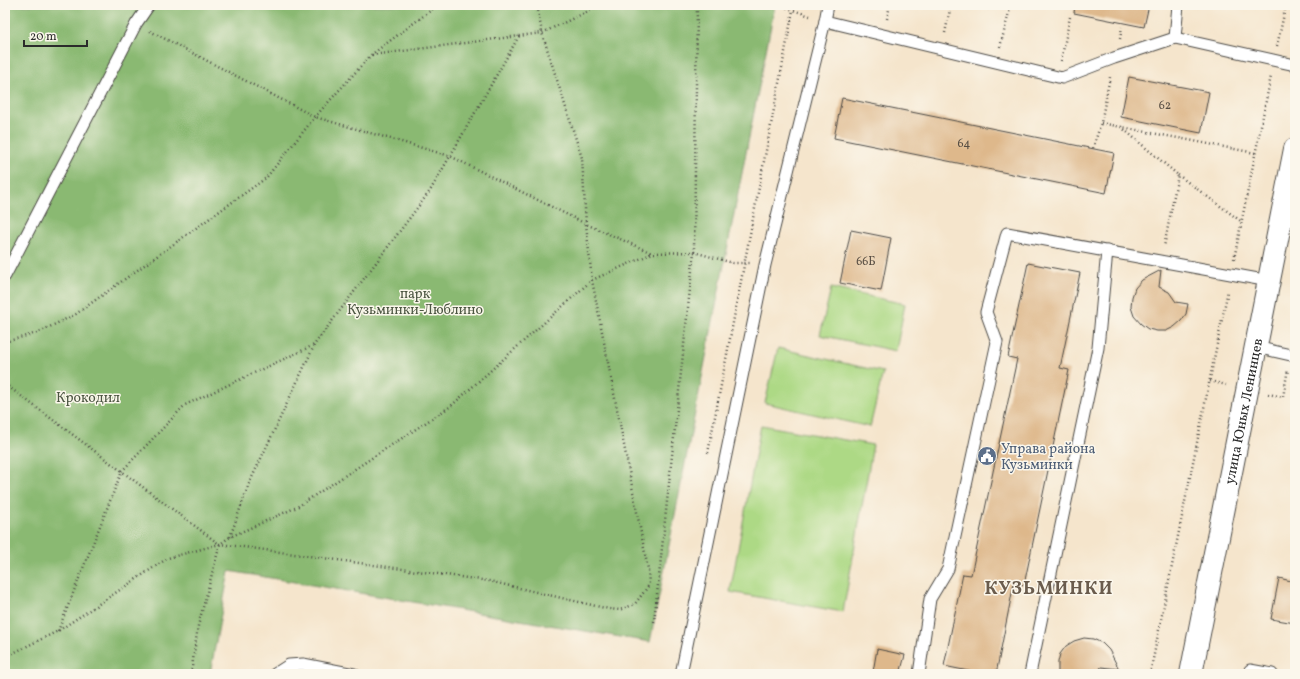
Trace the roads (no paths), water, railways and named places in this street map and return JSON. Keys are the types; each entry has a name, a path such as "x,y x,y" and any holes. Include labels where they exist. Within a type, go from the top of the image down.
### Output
{"main road":[{"name":"улица Юных Ленинцев","path":"1191,674 1295,149"}],"lane":[{"path":"5,276 136,24 149,5"},
{"path":"681,674 765,265 828,5"},
{"path":"1176,38 1178,5"},
{"path":"825,21 1058,78 1062,78 1114,58 1176,38 1295,65"},
{"path":"919,674 930,599 948,569 997,342 986,312 1007,233 1269,281"},
{"path":"1030,674 1098,348 1107,251"},
{"path":"1256,347 1295,356"},
{"path":"275,674 289,665 303,664 354,674"},
{"path":"1250,670 1272,674"}],"place":[{"name":"Управа района Кузьминки","path":"987,456"}],"district":[{"name":"КУЗЬМИНКИ","path":"1049,588"}],"park label":[{"name":"парк Кузьминки-Люблино","path":"415,302"},
{"name":"Крокодил","path":"88,397"}]}
